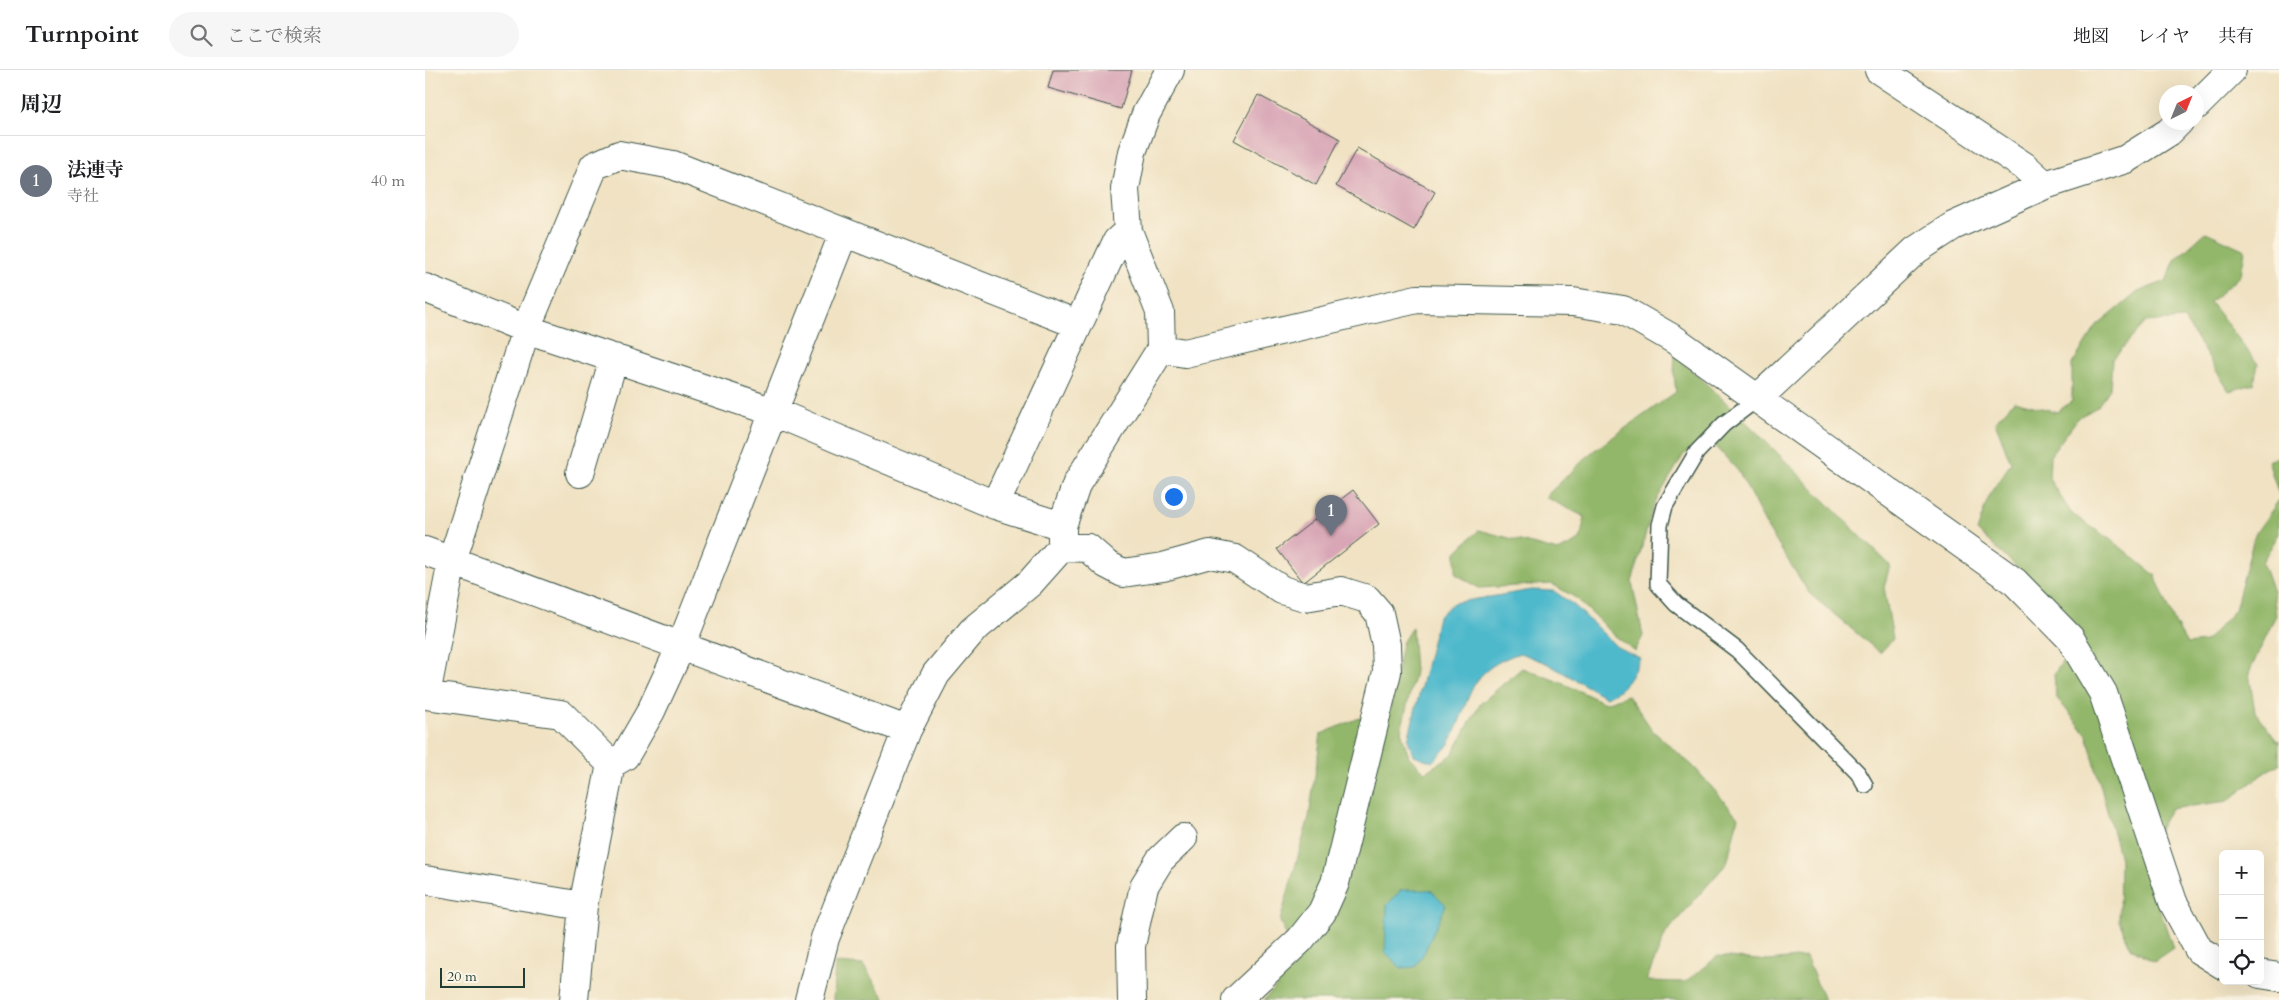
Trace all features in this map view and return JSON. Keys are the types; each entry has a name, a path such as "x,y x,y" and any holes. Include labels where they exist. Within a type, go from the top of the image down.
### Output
{"street":[{"path":"809,1000 825,938 907,730 936,674 973,630 1030,583 1062,537 1077,483 1161,349 1160,312 1128,231 1125,189 1131,152 1146,114 1170,70"},
{"path":"1879,70 2024,166 2045,185"},
{"path":"2204,98 2232,70"},
{"path":"1757,399 1916,250 1953,226 2045,185 2126,159 2171,130"},
{"path":"611,764 561,714 425,695 452,561 527,329 594,166 619,155 673,165 1077,324"},
{"path":"995,505 1117,241 1128,231"},
{"path":"574,1000 583,906 611,764 625,756 651,711 681,646 844,232"},
{"path":"425,288 527,329 774,412 995,505 1088,548 1106,564 1123,573 1163,566 1210,554 1235,559 1282,590 1305,597 1341,591 1367,599 1379,613 1386,645 1387,672 1335,883 1322,912 1300,940 1236,1000"},
{"path":"1161,349 1185,353 1417,299 1573,302 1623,310 1675,340 2015,582 2070,638 2103,693 2173,902 2199,950 2219,962"},
{"path":"580,473 613,358"},
{"path":"425,550 907,730"},
{"path":"1132,1000 1131,946 1144,886 1160,860 1183,838"},
{"path":"425,880 583,906"},
{"path":"2264,975 2279,977"}],"lane":[{"path":"1757,399 1724,424 1697,452 1665,506 1660,525 1658,584 1676,604 1737,650 1858,772 1865,785"}],"green space":[{"path":"2206,232 2245,250 2241,275 2210,302 2258,364 2254,384 2229,391 2184,319 2146,322 2112,360 2110,389 2097,407 2078,418 2050,456 2049,479 2072,514 2114,542 2155,575 2175,623 2187,644 2205,642 2235,610 2255,534 2279,500 2279,534 2262,562 2273,592 2276,615 2249,673 2255,712 2277,741 2279,740 2279,764 2228,801 2170,809 2143,860 2173,948 2154,961 2131,948 2119,921 2120,859 2087,735 2056,697 2054,674 2081,634 2052,599 1977,531 1989,495 2011,463 1995,422 2014,401 2057,412 2072,401 2072,364 2097,326 2138,292 2166,281 2175,260"},
{"path":"1675,355 1730,406 1890,565 1884,587 1893,639 1880,653 1809,593 1768,529 1739,472 1711,441 1684,454 1654,504 1632,582 1643,636 1635,651 1614,635 1576,598 1552,584 1479,588 1456,574 1456,552 1479,530 1558,551 1580,540 1585,517 1545,497 1592,452 1676,392 1674,374"},
{"path":"2279,457 2279,495 2268,461"},
{"path":"1412,627 1415,672 1401,731 1409,757 1425,772 1452,755 1480,704 1522,668 1562,683 1605,703 1628,695 1653,731 1694,767 1738,817 1727,863 1666,933 1646,981 1685,982 1718,956 1768,961 1806,957 1824,1000 1264,1000 1298,962 1280,921 1309,817 1321,734 1357,719 1390,709 1402,643"},
{"path":"835,963 863,965 886,1000 833,1000"}],"water":[{"path":"1532,590 1554,591 1575,606 1617,647 1640,658 1627,682 1613,694 1606,697 1546,663 1520,653 1502,660 1479,678 1467,700 1450,742 1432,762 1414,755 1408,740 1438,617 1453,603"},
{"path":"1401,890 1431,890 1446,905 1424,953 1415,967 1401,968 1385,952 1387,905"}],"building":[{"path":"1053,70 1132,70 1121,109 1048,88"},
{"path":"1258,95 1340,139 1316,185 1234,140"},
{"path":"1357,148 1435,192 1414,230 1336,186"},
{"path":"1353,490 1379,524 1303,583 1277,549"}],"place":[{"name":"法連寺","path":"1331,536"}]}
